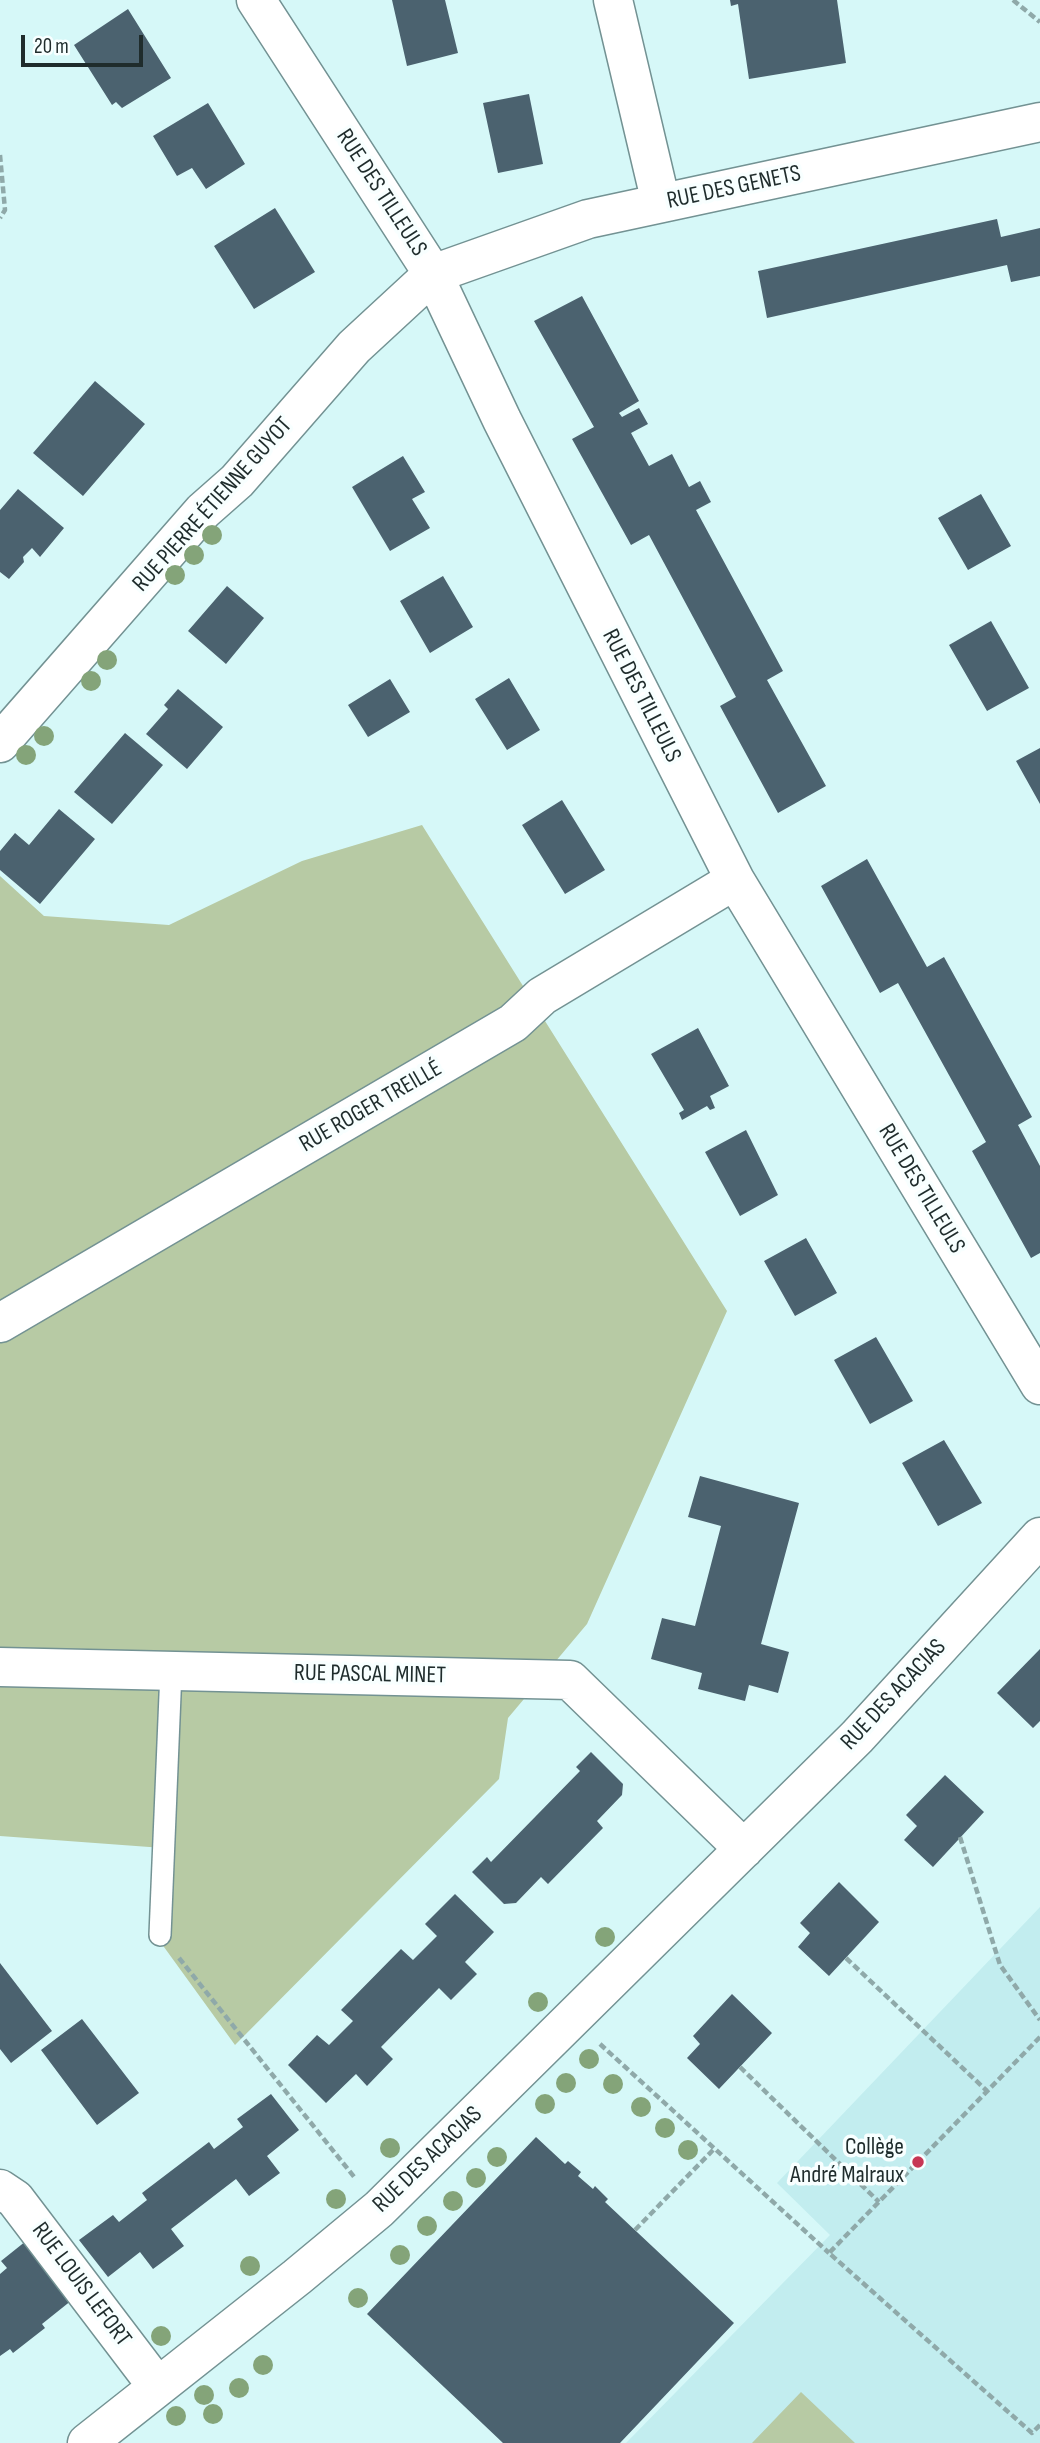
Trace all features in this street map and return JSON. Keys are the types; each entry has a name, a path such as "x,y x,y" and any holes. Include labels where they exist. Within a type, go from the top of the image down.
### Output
{"street":[{"name":"RUE DES TILLEULS","path":"256,0 433,274 502,420 735,880 1040,1384"},
{"path":"613,0 661,204"},
{"name":"RUE DES GENETS","path":"433,274 588,219 1040,122"},
{"name":"RUE PIERRE ÉTIENNE GUYOT","path":"0,743 203,511 237,481 354,347 433,274"},
{"name":"RUE ROGER TREILLÉ","path":"0,1323 513,1023 542,996 735,880"},
{"name":"RUE DES ACACIAS","path":"87,2443 379,2209 856,1737 1040,1537"},
{"name":"RUE PASCAL MINET","path":"0,1667 570,1680 744,1850"},
{"name":"RUE LOUIS LEFORT","path":"0,2189 15,2199 157,2386"}],"lane":[{"path":"160,1935 171,1671"}],"path":[{"path":"1013,0 1040,22"},
{"path":"0,155 5,210 0,218"},
{"path":"960,1837 1000,1965 1040,2020"},
{"path":"160,1935 379,2209"},
{"path":"846,1958 987,2091"},
{"path":"830,2253 1040,2037"},
{"path":"599,2043 713,2150 1032,2433 1040,2425"},
{"path":"740,2067 879,2202"},
{"path":"635,2230 713,2150"}],"shaded area":[{"name":"Collège André Malraux","path":"1040,1907 1040,2443 626,2443 830,2235 777,2183"}],"green space":[{"path":"422,825 727,1311 587,1624 508,1718 499,1779 235,2045 156,1936 163,1848 0,1836 0,876 44,916 169,925 302,861"},
{"path":"801,2392 855,2443 752,2443"}],"building":[{"path":"392,0 445,0 458,53 407,66"},
{"path":"730,0 837,0 846,63 749,79 738,4 731,6"},
{"path":"128,9 171,78 122,108 116,102 112,105 74,45"},
{"path":"529,94 543,164 498,173 483,103"},
{"path":"208,103 245,164 206,189 192,168 177,176 153,136"},
{"path":"275,208 315,272 254,309 214,246"},
{"path":"997,219 1001,237 1040,228 1040,276 1011,282 1007,265 767,318 758,271"},
{"path":"582,296 639,401 619,413 622,417 639,408 648,424 631,433 649,466 672,454 689,487 700,481 711,502 696,510 783,671 767,680 826,786 778,813 720,706 736,697 649,535 631,545 572,439 594,427 534,321"},
{"path":"95,381 145,424 83,496 33,453"},
{"path":"403,456 425,492 412,499 430,528 390,551 352,487"},
{"path":"18,489 64,528 40,557 32,548 9,579 0,572 0,510"},
{"path":"981,494 1011,546 968,570 938,518"},
{"path":"443,576 473,627 430,653 400,601"},
{"path":"227,586 264,618 226,664 188,631"},
{"path":"991,621 1029,688 987,711 949,645"},
{"path":"509,678 540,730 507,750 475,699"},
{"path":"390,679 410,712 368,737 348,705"},
{"path":"178,689 223,727 187,769 146,734 168,709 164,705"},
{"path":"125,733 163,765 112,824 74,792"},
{"path":"1040,748 1040,804 1016,761"},
{"path":"562,800 605,870 565,894 522,825"},
{"path":"59,809 95,839 40,904 0,870 0,851 15,833 29,845"},
{"path":"867,859 927,967 944,957 1032,1117 1018,1125 1040,1166 1040,1253 1031,1258 972,1151 986,1142 898,983 880,993 821,886"},
{"path":"698,1028 729,1086 710,1096 715,1108 710,1110 707,1106 682,1120 679,1113 684,1110 651,1054"},
{"path":"746,1130 778,1195 740,1216 705,1152"},
{"path":"806,1238 837,1293 795,1316 764,1261"},
{"path":"876,1337 913,1401 870,1424 834,1360"},
{"path":"944,1440 982,1503 938,1526 902,1463"},
{"path":"700,1476 799,1503 761,1644 789,1652 778,1693 749,1685 745,1701 698,1689 702,1673 651,1659 662,1618 695,1626 721,1526 688,1517"},
{"path":"1040,1649 1040,1721 1033,1728 997,1693"},
{"path":"591,1752 623,1784 622,1795 597,1821 603,1828 548,1884 541,1877 516,1903 504,1904 472,1872 487,1857 491,1862 580,1771 576,1767"},
{"path":"945,1775 984,1812 933,1867 904,1840 917,1826 906,1815"},
{"path":"839,1882 879,1922 829,1976 798,1947 810,1933 800,1923"},
{"path":"455,1894 494,1932 465,1962 477,1974 451,2000 439,1988 381,2047 393,2059 367,2086 356,2074 326,2103 288,2065 317,2035 329,2045 353,2021 341,2010 401,1949 413,1960 437,1936 425,1924"},
{"path":"0,1963 52,2031 11,2063 0,2049"},
{"path":"732,1994 772,2033 719,2089 687,2058 700,2044 693,2036"},
{"path":"82,2019 139,2093 97,2125 41,2050"},
{"path":"271,2094 299,2130 267,2156 280,2173 249,2196 236,2179 171,2229 184,2246 153,2269 140,2252 108,2277 79,2240 113,2215 119,2222 147,2200 142,2193 209,2142 214,2149 243,2127 237,2119"},
{"path":"536,2137 565,2164 568,2161 581,2172 578,2176 593,2189 595,2186 608,2199 605,2202 734,2323 620,2443 503,2443 367,2314"},
{"path":"26,2241 72,2300 42,2324 45,2328 13,2353 10,2349 0,2356 0,2274 7,2268 1,2261"}],"place":[{"name":"Collège André Malraux","path":"918,2162"}]}
